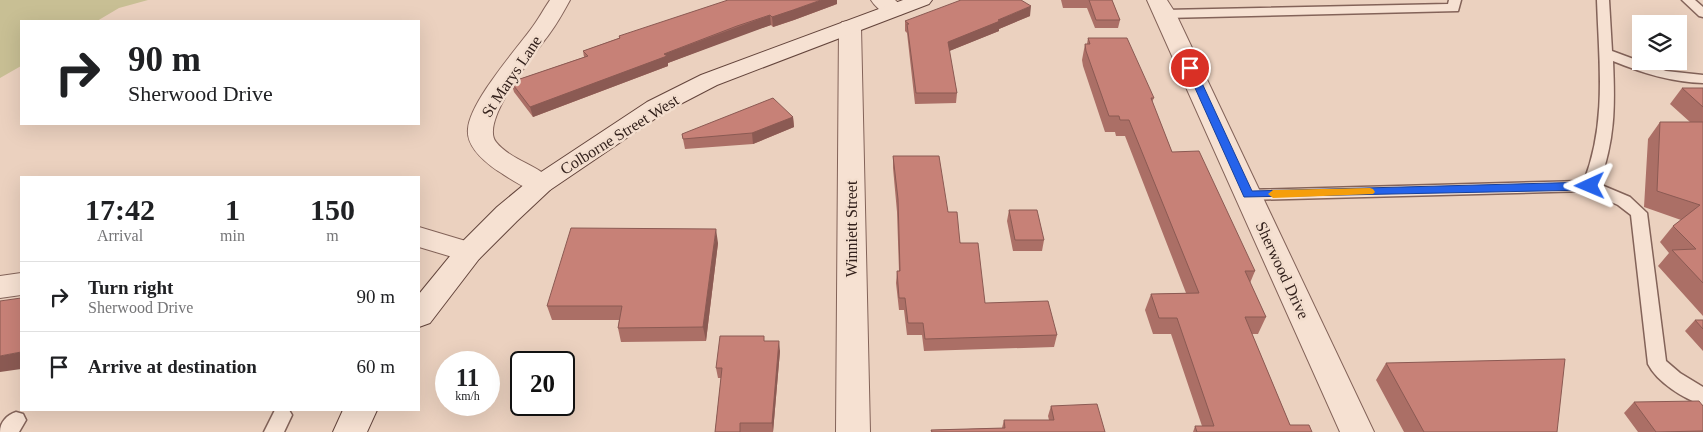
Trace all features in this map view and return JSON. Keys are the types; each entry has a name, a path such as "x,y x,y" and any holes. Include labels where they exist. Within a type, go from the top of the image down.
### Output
{"street":[{"name":"St Marys Lane","path":"541,184 489,152 480,138 478,130 489,104 546,25 560,0"},
{"name":"Colborne Street West","path":"420,314 469,252 507,214 541,184 656,107 709,80 850,27 888,5 922,0"},
{"name":"Sherwood Drive","path":"1161,7 1357,432"},
{"name":"Winniett Street","path":"850,27 853,432"},
{"path":"420,237 469,252"},
{"path":"0,287 20,284"},
{"path":"350,432 360,411"}],"lane":[{"path":"1161,7 1454,8 1455,0"},
{"path":"1590,186 1604,144 1608,74 1605,54 1603,0"},
{"path":"1688,0 1703,13"},
{"path":"1605,54 1661,75 1683,79 1703,79"},
{"path":"1248,195 1590,186 1624,201 1640,213 1657,364 1673,379 1703,397"}],"shaded area":[{"path":"0,0 148,0 119,8 99,20 20,20 20,67 0,78"}],"building":[{"path":"728,0 821,0 772,17 770,15 737,26 664,54 667,56 530,107 511,82 588,56 583,51 620,38 619,36"},
{"path":"961,0 1021,0 1031,6 948,42 957,93 916,93 907,24 909,24 905,21"},
{"path":"1089,0 1112,0 1120,20 1096,20"},
{"path":"1088,38 1127,38 1154,98 1151,98 1172,152 1199,151 1255,271 1245,271 1266,317 1245,317 1290,425 1309,425 1312,432 1197,432 1195,426 1214,426 1177,318 1159,318 1151,294 1199,293 1129,120 1120,120 1119,116 1109,116 1086,51 1085,44 1090,44"},
{"path":"1682,88 1703,88 1703,107"},
{"path":"773,98 793,117 752,133 683,139 682,134"},
{"path":"1660,122 1703,122 1703,283 1672,250 1696,249 1673,226 1700,205 1657,191"},
{"path":"893,156 939,156 948,212 957,212 960,243 978,243 985,303 1048,301 1057,335 925,339 923,323 908,323 905,298 899,298 897,271 900,271 898,199"},
{"path":"1009,210 1037,210 1044,240 1015,240"},
{"path":"571,228 716,229 703,327 618,328 622,306 547,306"},
{"path":"20,298 20,352 0,356 0,301"},
{"path":"1695,320 1703,320 1703,329"},
{"path":"720,336 764,336 764,341 779,341 772,423 740,423 740,432 715,432 722,368 716,368"},
{"path":"1565,359 1557,432 1424,432 1386,363"},
{"path":"1699,401 1703,406 1703,431 1656,432 1634,402"},
{"path":"1097,404 1105,432 932,432 931,430 1005,428 1004,420 1054,420 1051,406"}],"slow traffic":[{"path":"1273,194 1370,192"}],"route":[{"path":"1190,68 1248,195 1590,186"}]}
